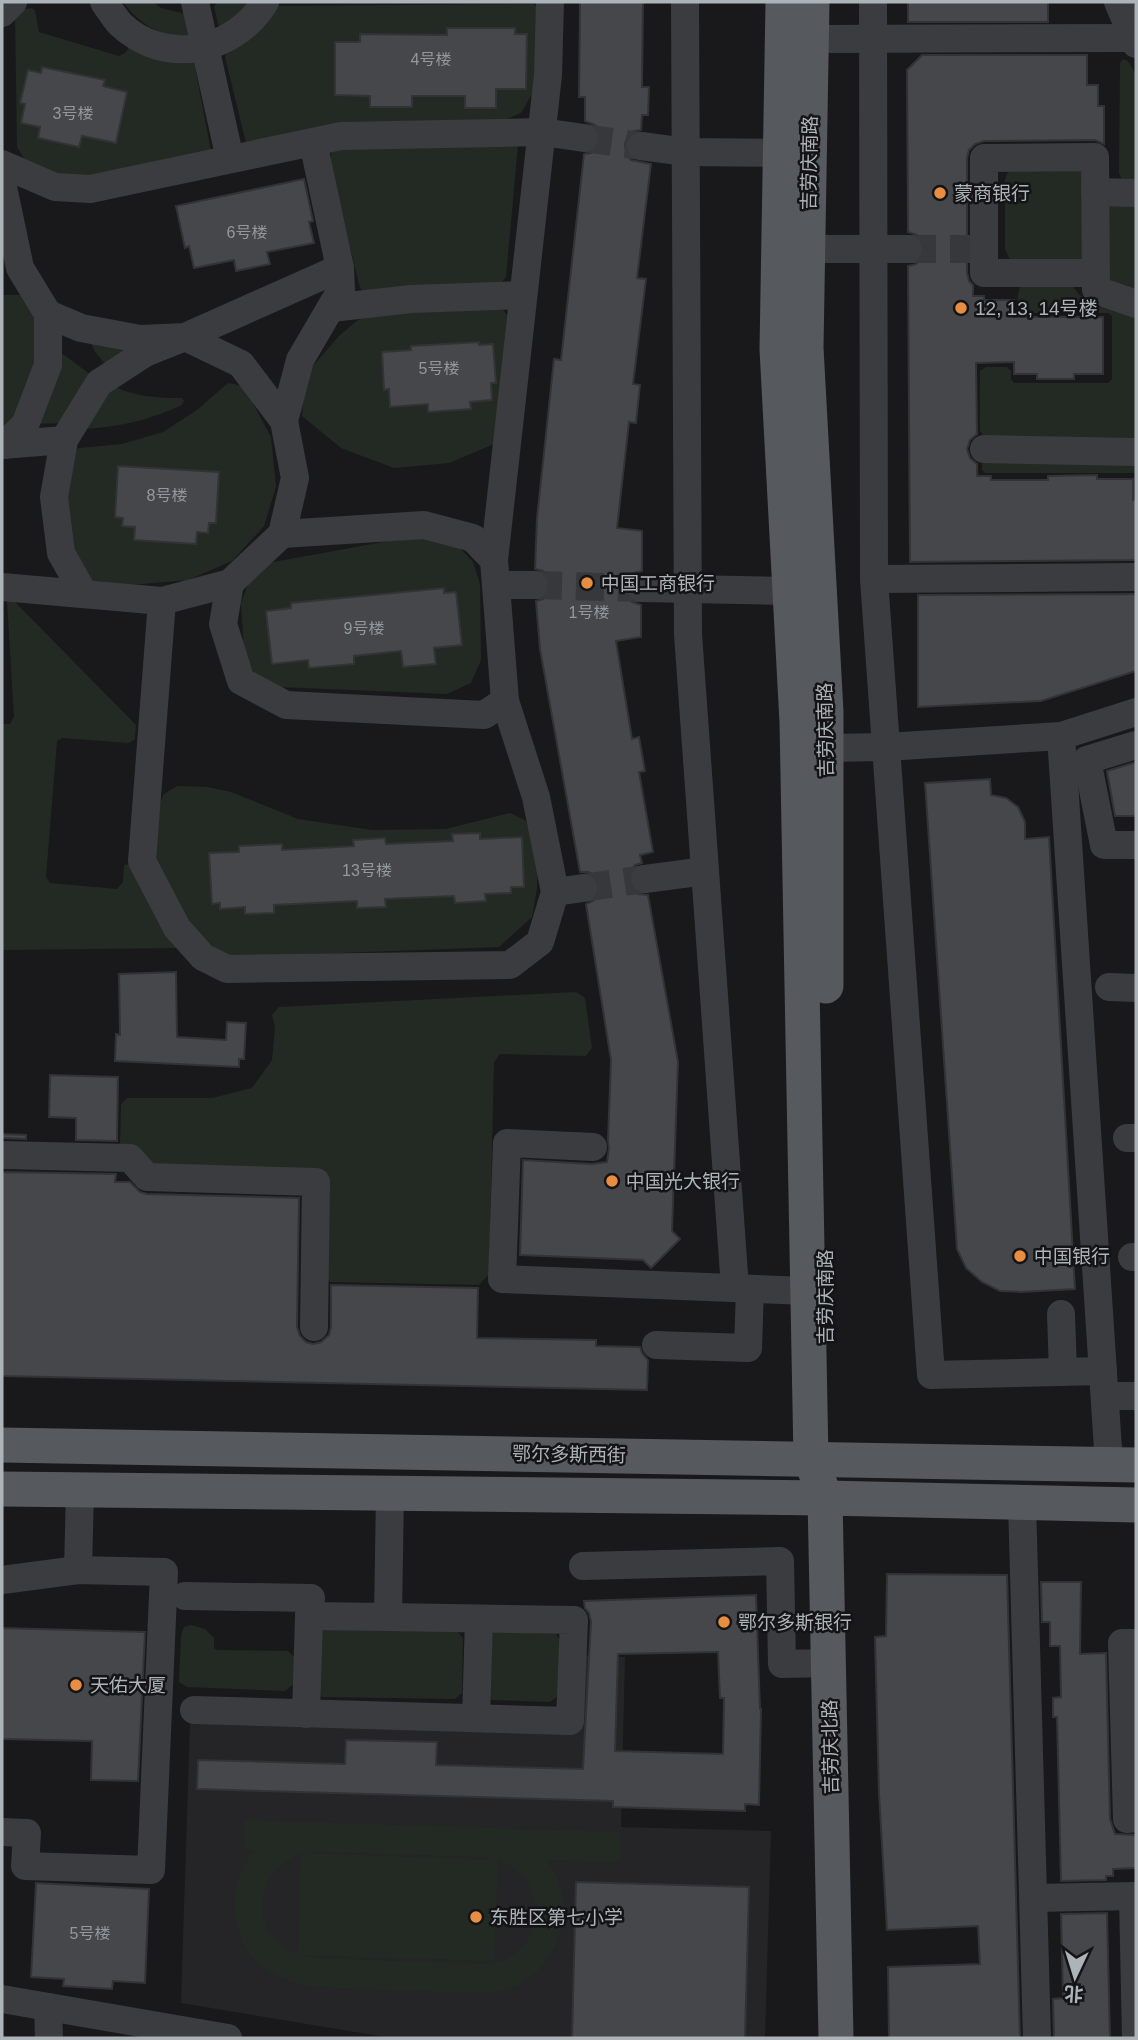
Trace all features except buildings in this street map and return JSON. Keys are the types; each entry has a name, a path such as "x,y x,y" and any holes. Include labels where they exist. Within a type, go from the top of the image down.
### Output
{"main road":[{"name":"吉劳庆南路","path":"783,2 777,349 797,722 808,1291 818,1459"},
{"name":"吉劳庆南路","path":"812,2 806,348 826,712 818,1459"},
{"name":"鄂尔多斯西街","path":"2,1445 1123,1464"},
{"name":"吉劳庆北路","path":"818,1459 825,1497 836,2038"},
{"path":"2,1489 825,1497 1136,1505"}],"lane":[{"path":"2,13 13,2"},
{"path":"104,2 120,24 145,41 175,49 205,47 233,36 255,17 265,2"},
{"path":"195,2 230,159"},
{"path":"162,601 142,861 177,928 202,957 227,969 510,965 540,942 555,892 537,797 505,701 495,572 548,75 550,2"},
{"path":"656,1345 748,1348 705,871 688,634 685,2"},
{"path":"873,2 874,579 932,1375 1063,1372 1104,1383 1136,1396"},
{"path":"811,39 1134,41 1118,2"},
{"path":"2,164 55,187 90,189 341,136 542,132 584,138"},
{"path":"2,587 162,601 230,583 282,534 295,478 284,421 300,360 341,290 340,268 313,142"},
{"path":"641,146 686,152 781,153"},
{"path":"1095,273 984,273 979,249 984,158 1095,157 1096,290 1136,304"},
{"path":"2,182 20,268 48,314 48,365 25,425 3,445"},
{"path":"1095,192 1136,193"},
{"path":"808,248 908,249"},
{"path":"84,594 61,553 54,497 65,440 99,383 145,353 340,268"},
{"path":"331,308 411,299 523,295"},
{"path":"48,314 80,328 140,339 185,337 240,363 284,421"},
{"path":"3,445 65,440"},
{"path":"984,449 1136,452"},
{"path":"282,534 424,525 472,538 495,572 534,585"},
{"path":"874,579 1136,577"},
{"path":"230,583 223,624 241,681 286,705 484,715 505,701"},
{"path":"641,588 790,591"},
{"path":"826,748 1061,736 1136,712"},
{"path":"1061,736 1104,1383 1123,1464"},
{"path":"1136,745 1087,760 1104,845 1136,845"},
{"path":"645,879 705,871"},
{"path":"555,892 583,888"},
{"path":"593,1147 507,1143 502,1279 808,1291"},
{"path":"2,1155 130,1158 147,1177 316,1182 314,1327"},
{"path":"1061,1314 1063,1372"},
{"path":"78,1570 80,1490"},
{"path":"388,1618 390,1493"},
{"path":"1022,1502 1037,2038"},
{"path":"583,1566 780,1562 782,1664 829,1663"},
{"path":"2,1580 78,1570 164,1572 151,1870 25,1866 27,1833 2,1832"},
{"path":"185,1595 311,1598 306,1714"},
{"path":"194,1710 570,1721 574,1620 309,1616"},
{"path":"476,1718 479,1619"},
{"path":"1136,1643 1122,1643 1127,1819 1136,1818"},
{"path":"1034,1898 1134,1896 1136,2038"},
{"path":"2,1999 228,2038"},
{"path":"48,2007 49,2038"}],"shaded area":[{"path":"123,2 153,2 161,8 182,13 188,35 169,35 151,28"},
{"path":"217,2 249,2 243,12 219,28 214,7"},
{"path":"534,4 538,8 535,89 521,113 492,125 246,143 225,57 229,49 272,6"},
{"path":"32,8 39,32 119,56 131,45 191,59 194,62 211,151 75,180 28,165 17,147 15,15 19,10"},
{"path":"1123,59 1128,61 1136,75 1136,188 1123,182 1119,173 1120,63"},
{"path":"518,145 506,277 499,285 367,295 360,288 330,166 331,153 341,146"},
{"path":"1009,169 1082,170 1086,249 1081,261 1010,260 1005,249 1005,180"},
{"path":"1136,201 1136,298 1105,282 1105,204"},
{"path":"1022,284 1073,286 1079,295 1136,314 1136,445 985,437 980,431 980,371 986,367 1007,367 1014,383 1108,383 1112,379 1112,316 1108,313 1021,313 1018,298"},
{"path":"2,295 21,295 35,315 38,363 9,427 2,430"},
{"path":"500,306 507,315 494,444 449,463 394,468 341,448 302,416 305,375 339,336 358,320 382,310"},
{"path":"89,338 134,350 106,365 95,352"},
{"path":"63,354 91,375 62,423 35,424 60,355"},
{"path":"228,383 239,385 247,392 271,437 276,487 264,526 232,561 188,580 96,588 74,551 65,513 72,453 79,448 122,444 163,432 197,410"},
{"path":"114,386 138,395 182,398 184,401 182,405 146,419 110,427 84,429"},
{"path":"986,460 1136,461 1136,476 1134,473 985,473 982,464"},
{"path":"411,537 458,546 473,562 480,584 481,660 471,683 447,694 279,687 255,675 244,652 241,603 250,578 273,562"},
{"path":"11,598 136,725 135,739 129,743 62,738 57,741 46,877 50,883 117,889 123,882 124,865 130,864 178,948 2,950 2,724 10,724 14,717 7,601"},
{"path":"177,786 207,787 231,792 298,819 372,830 446,829 510,813 525,820 535,837 537,889 532,917 499,947 237,957 223,954 197,934 176,906 155,862 157,809 164,794"},
{"path":"576,992 585,998 592,1048 586,1056 500,1054 494,1062 489,1274 479,1285 330,1282 324,1275 326,1180 155,1170 120,1144 121,1104 127,1098 212,1098 252,1088 272,1060 275,1027 272,1015 279,1007"},
{"path":"191,1625 205,1629 214,1638 214,1648 217,1650 288,1651 295,1658 295,1683 285,1691 187,1687 179,1682 181,1635 184,1627"},
{"path":"324,1628 456,1630 463,1638 462,1693 455,1699 322,1697 316,1691 316,1635"},
{"path":"494,1632 556,1634 562,1643 560,1695 550,1702 492,1700 486,1694 488,1638"},
{"name":"东胜区第七小学","path":"575,1655 625,1657 621,1827 771,1831 765,2038 391,2038 181,2003 190,1722 573,1732"},
{"path":"245,1820 621,1832 620,1862 546,1860 556,1875 564,1907 558,1940 550,1955 540,1969 521,1984 502,1990 475,1993 312,1987 287,1980 265,1969 253,1958 244,1944 235,1912 238,1880 244,1864 254,1851 245,1850","holes":["307,1853 484,1857 494,1860","301,1854 297,1955 273,1938 262,1910 266,1886 280,1866","498,1860 523,1877 535,1904 536,1918 532,1932 524,1945 508,1958 496,1962 480,1964 314,1958 299,1955 494,1961"]}],"tunnel":[{"path":"584,138 641,146"},
{"path":"908,249 973,249"},
{"path":"534,585 641,588"},
{"path":"583,888 645,879"}],"place":[{"name":"蒙商银行","path":"940,193"},
{"name":"12, 13, 14号楼","path":"961,308"},
{"name":"中国工商银行","path":"587,583"},
{"name":"中国光大银行","path":"612,1181"},
{"name":"中国银行","path":"1020,1256"},
{"name":"鄂尔多斯银行","path":"724,1622"},
{"name":"天佑大厦","path":"76,1685"},
{"name":"东胜区第七小学","path":"476,1917"}]}
